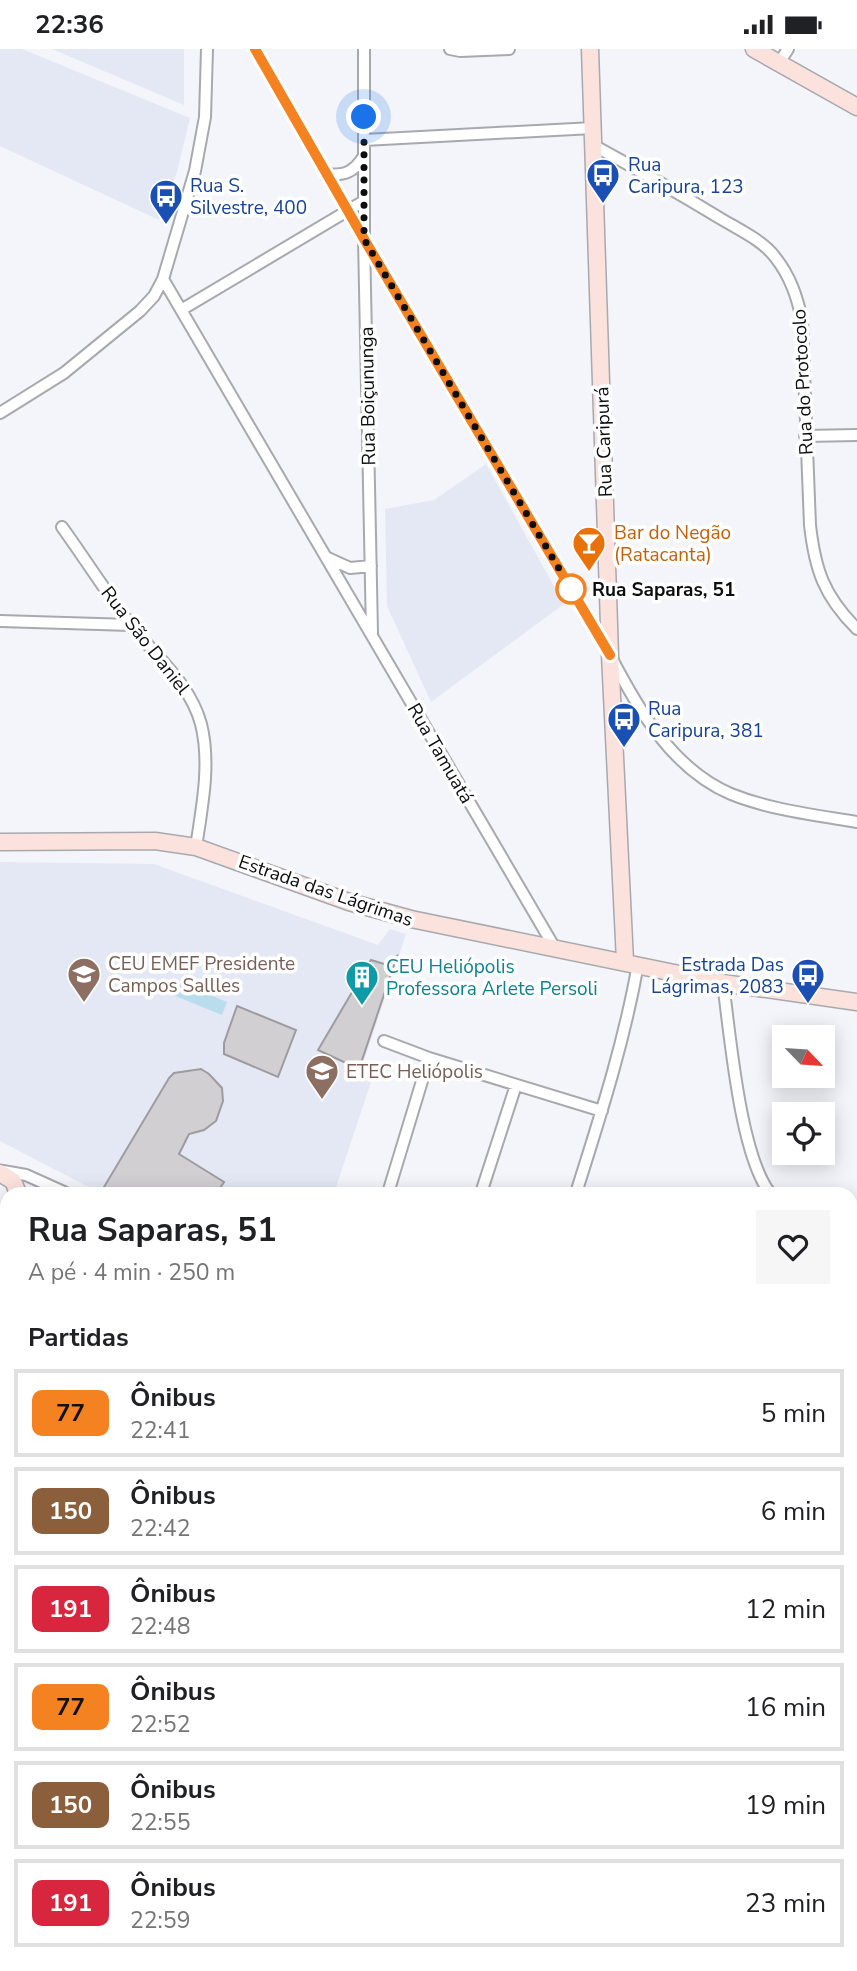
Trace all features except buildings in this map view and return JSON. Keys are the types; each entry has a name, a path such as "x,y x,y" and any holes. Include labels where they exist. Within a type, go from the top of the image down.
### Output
{"street":[{"path":"0,413 64,373 130,320 154,296 163,279 195,171 205,117 206,49"},
{"path":"255,49 347,211 654,730 683,762 705,780 732,794 761,803 857,822"},
{"name":"Rua Boiçununga","path":"364,49 364,239 372,636"},
{"path":"450,49 509,49"},
{"name":"Rua Caripurá","path":"590,49 610,655 631,963"},
{"path":"754,49 784,56 857,107"},
{"path":"364,139 593,128"},
{"name":"Rua do Protocolo","path":"593,145 653,177 746,234 773,254 787,274 797,295 802,320 805,436 814,555 823,586 857,629"},
{"path":"326,174 339,176 353,171 364,156"},
{"path":"181,310 364,201"},
{"name":"Rua Tamuatá","path":"163,279 556,950"},
{"path":"805,436 857,435"},
{"name":"Rua São Daniel","path":"62,527 131,625 191,698 201,725 205,754 196,847"},
{"path":"326,557 350,568 371,566"},
{"path":"0,621 131,625"},
{"name":"Estrada das Lágrimas","path":"0,842 155,841 196,847 349,902 398,916 723,983 857,1003"},
{"path":"578,1187 630,1011 631,963"},
{"path":"723,983 750,1148 753,1161 767,1187"},
{"path":"384,1041 429,1058 602,1111"},
{"path":"390,1187 429,1058"},
{"path":"483,1187 516,1085"},
{"path":"0,1171 13,1181 16,1187"},
{"path":"0,1171 26,1175 53,1187"}],"shaded area":[{"path":"0,49 22,49 190,118 177,172 159,220 0,146"},
{"path":"52,49 184,49 184,105"},
{"path":"486,464 564,604 431,702 387,606 385,509 434,500"},
{"path":"0,862 154,864 378,945 390,929 406,934 359,1076 371,1082 336,1187 88,1187 0,1141"}],"water":[{"path":"179,982 227,1002 222,1015 173,995"}],"bus line":[{"name":"77","path":"255,49 610,655"}],"place":[{"name":"Rua Caripura, 123","path":"603,205"},
{"name":"Rua S. Silvestre, 400","path":"166,226"},
{"name":"Bar do Negão (Ratacanta)","path":"589,573"},
{"name":"Rua Saparas, 51","path":"571,589"},
{"name":"Rua Caripura, 381","path":"624,749"},
{"name":"CEU EMEF Presidente Campos Sallles","path":"84,1004"},
{"name":"Estrada Das Lágrimas, 2083","path":"808,1005"},
{"name":"CEU Heliópolis Professora Arlete Persoli","path":"362,1007"},
{"name":"ETEC Heliópolis","path":"322,1101"}],"route":[{"path":"364,117 364,239 571,589"}]}
